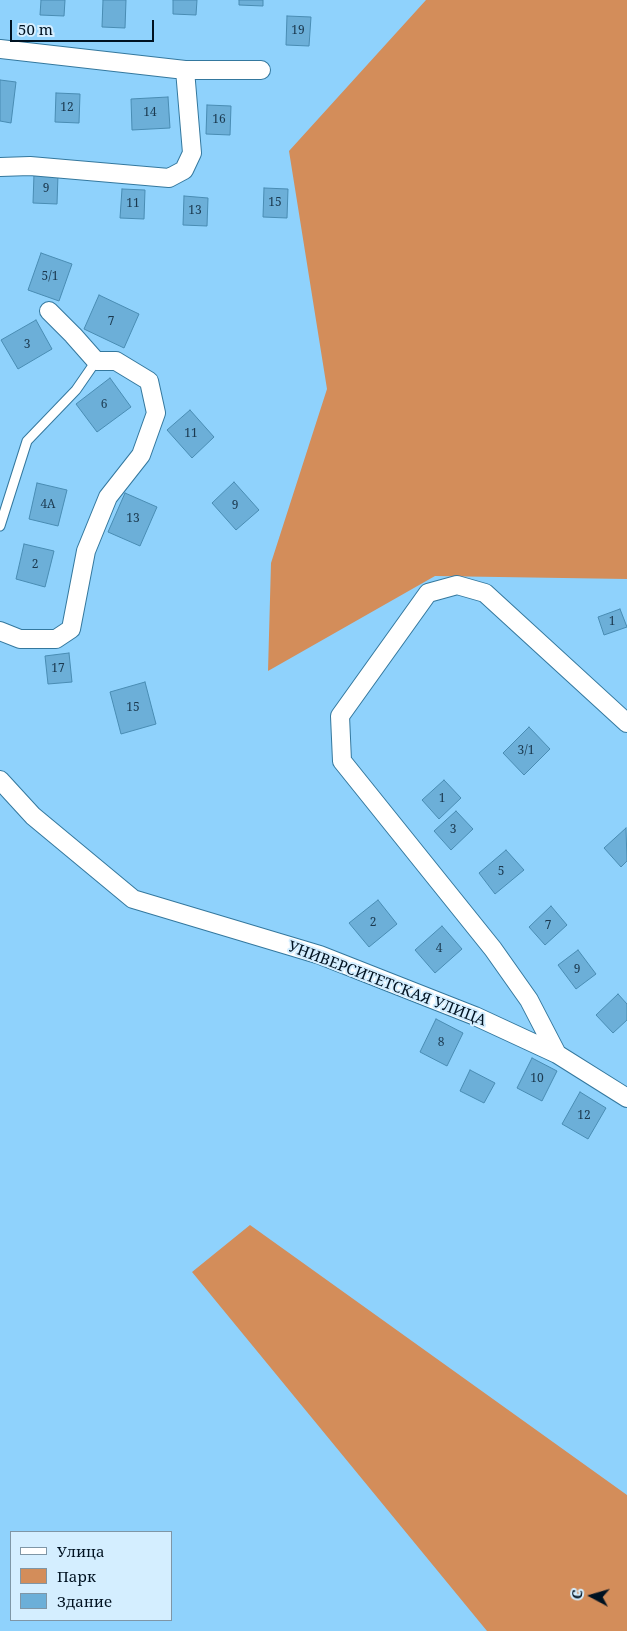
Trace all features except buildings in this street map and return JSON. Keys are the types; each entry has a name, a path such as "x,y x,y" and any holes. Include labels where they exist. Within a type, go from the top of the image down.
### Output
{"street":[{"path":"0,49 185,70 261,70"},
{"path":"0,168 30,166 169,178 184,170 192,153 185,70"},
{"path":"0,631 20,639 56,639 71,629 86,551 108,497 142,455 156,413 150,381 116,361 96,361 49,311"},
{"path":"557,1054 530,1000 493,949 342,761 340,716 428,593 457,586 485,593 627,723"},
{"name":"УНИВЕРСИТЕТСКАЯ УЛИЦА","path":"0,780 33,816 133,899 320,955 475,1016 557,1054 627,1098"}],"lane":[{"path":"0,526 27,441 76,390 96,361"}],"green space":[{"path":"426,0 627,0 627,579 435,576 268,671 271,563 327,389 289,151"},
{"path":"250,1225 627,1495 627,1631 487,1631 192,1272"}]}
